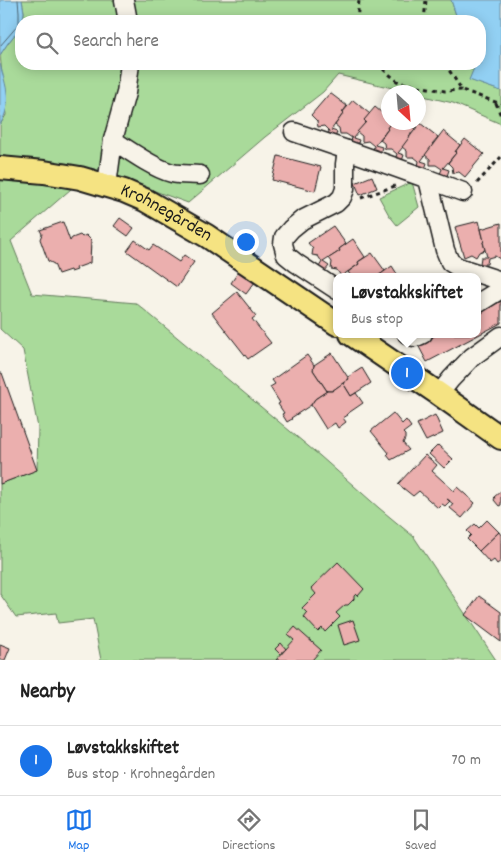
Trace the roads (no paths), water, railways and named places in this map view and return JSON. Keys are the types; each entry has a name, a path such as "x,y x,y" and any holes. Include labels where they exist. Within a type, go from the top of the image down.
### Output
{"main road":[{"name":"Krohnegården","path":"0,168 80,178 124,190 208,236 333,321"},
{"path":"357,338 501,438"}],"street":[{"path":"124,0 127,15"},
{"path":"107,185 113,140 126,93 129,70"},
{"path":"294,132 463,192"},
{"path":"113,140 167,172 200,175"},
{"path":"333,287 286,256 283,244 284,237 302,220 336,202 342,196 345,189 347,150"},
{"path":"422,176 450,262 458,267 476,273"},
{"path":"481,274 501,281"},
{"path":"481,302 501,289"},
{"path":"440,394 472,357 501,336"}],"water":[{"path":"0,0 22,0 24,15 15,15 15,34 0,55"},
{"path":"451,0 501,0 501,91 469,80 473,70 486,70 486,15 456,15"},
{"path":"0,64 6,87 7,102 0,125"}],"place":[{"name":"Løvstakkskiftet","path":"407,373"}]}
